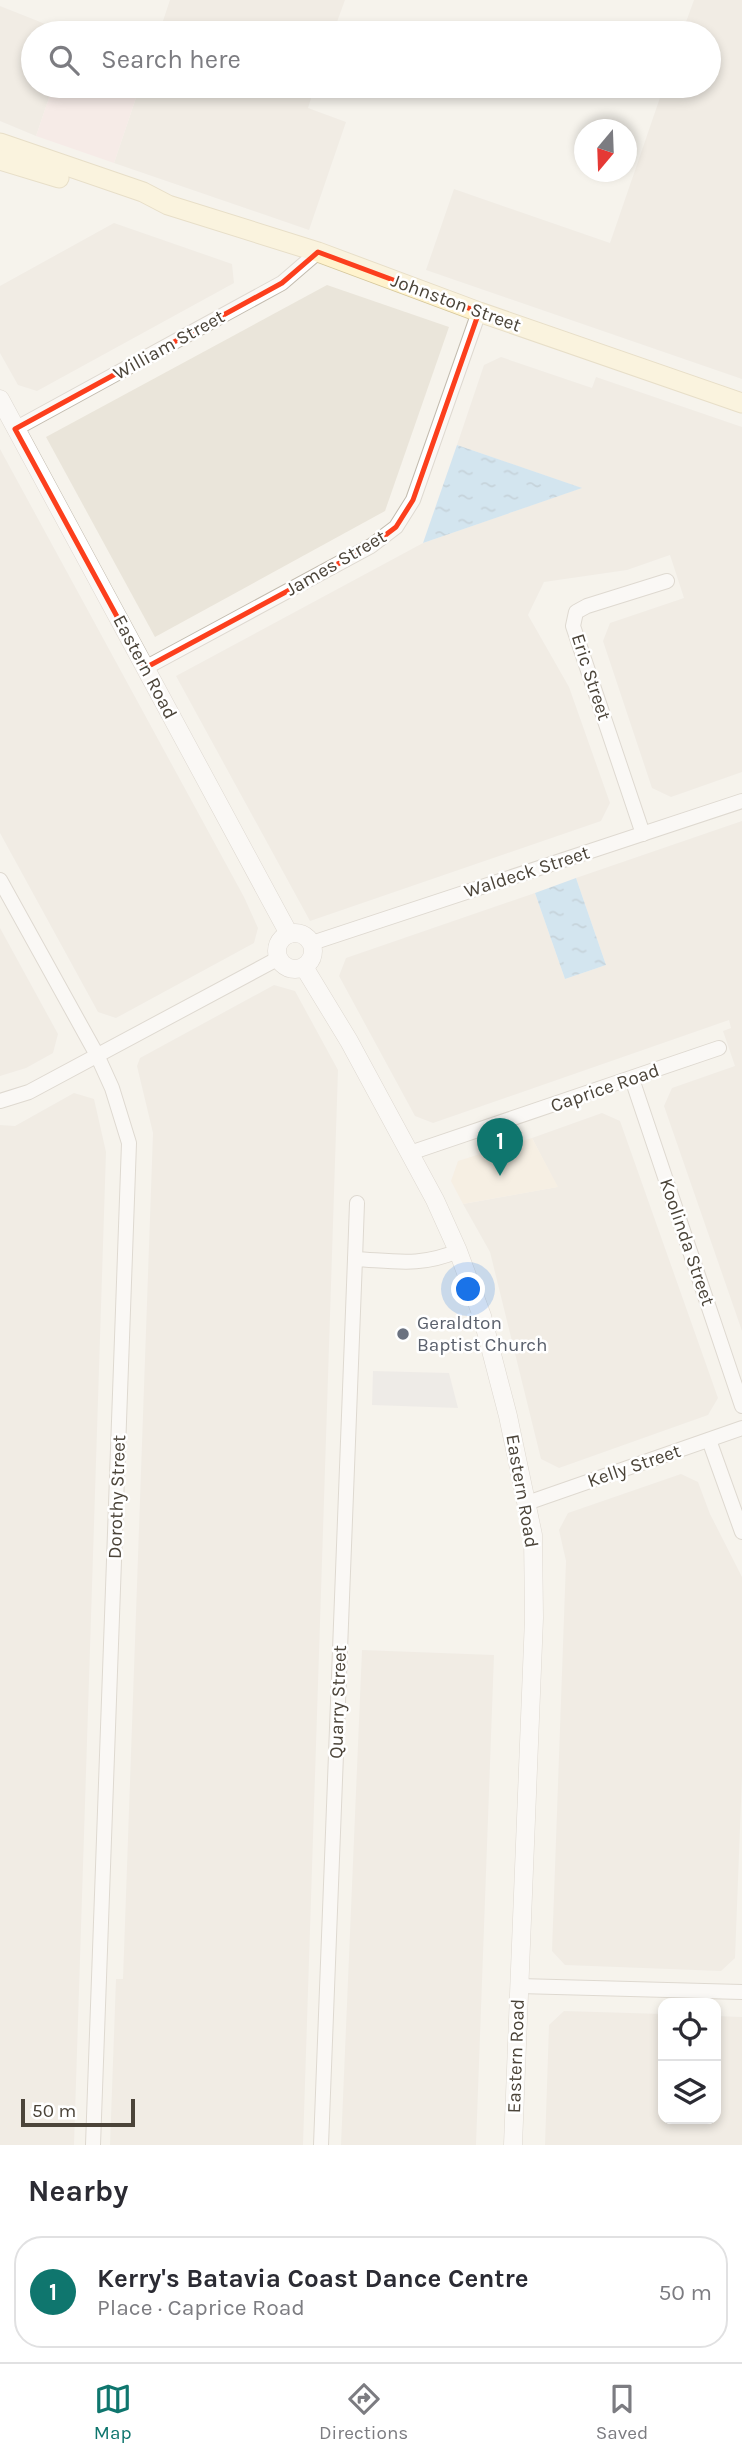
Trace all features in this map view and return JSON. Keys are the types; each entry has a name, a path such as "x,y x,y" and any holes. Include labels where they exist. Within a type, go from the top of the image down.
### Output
{"main road":[{"name":"Johnston Street","path":"0,144 143,191 168,205"},
{"name":"Johnston Street","path":"0,160 139,202 168,205 317,252 478,312 742,403"}],"street":[{"name":"William Street","path":"15,429 282,283 317,252"},
{"name":"James Street","path":"145,668 371,546 396,527 413,500 478,312"},
{"name":"Eastern Road","path":"0,399 289,934"},
{"name":"Eric Street","path":"643,834 573,626 576,612 587,606 667,581"},
{"name":"Waldeck Street","path":"312,943 742,801"},
{"name":"Dorothy Street","path":"0,880 97,1055 112,1088 129,1143 93,2145"},
{"path":"289,934 304,936 312,943 313,954 304,967 287,967 279,958 278,947 289,934"},
{"path":"0,1101 29,1092 279,958"},
{"name":"Eastern Road","path":"304,967 349,1041 410,1153 458,1251 482,1316 533,1535 534,1618 513,2145"},
{"name":"Caprice Road","path":"410,1153 719,1048"},
{"name":"Koolinda Street","path":"632,1079 742,1406"},
{"name":"Quarry Street","path":"321,2145 357,1203"},
{"path":"355,1259 421,1262 437,1260 458,1251"},
{"name":"Kelly Street","path":"527,1503 742,1428"},
{"path":"709,1440 742,1532"},
{"path":"519,1986 742,1992"}],"highlighted area":[{"path":"318,252 479,312 413,500 396,527 371,546 145,668 15,429 282,283"}],"shaded area":[{"path":"170,0 345,0 337,21 163,21"},
{"path":"694,0 742,0 742,379 426,270 454,189 610,243 631,182 637,182 637,164 660,98 721,98 721,21 686,21"},
{"path":"0,6 38,21 21,21 21,98 49,98 36,136 0,121"},
{"path":"49,98 136,98 114,163 36,136"},
{"path":"136,98 311,98 308,108 346,122 309,230 114,163"},
{"path":"114,223 232,264 234,283 37,391 18,385 0,353 0,286"},
{"path":"327,285 449,327 385,511 155,637 46,437"},
{"path":"501,357 592,388 596,377 742,427 742,772 671,797 652,788 603,641 610,623 684,598 670,555 627,570 544,582 528,615 569,687 610,803 601,821 310,921 176,676 423,543 581,488 457,445 484,365"},
{"path":"0,449 244,897 258,928 254,943 116,1018 98,1012 0,833"},
{"path":"742,821 742,1331 664,1106 672,1088 735,1066 723,1031 731,1028 729,1020 433,1123 415,1116 339,976 346,958 535,893 565,979 606,965 576,878"},
{"path":"0,928 58,1034 53,1053 26,1068 0,1076"},
{"path":"274,985 295,991 338,1070 303,2145 110,2145 116,1979 123,1979 153,1133 137,1066 140,1058"},
{"path":"74,1093 94,1099 106,1152 74,2145 0,2145 0,1125 15,1126"},
{"path":"602,1113 620,1121 718,1398 708,1415 559,1468 541,1459 490,1252 463,1204 557,1187 532,1138"},
{"path":"532,1138 558,1187 463,1204 451,1181 458,1161"},
{"path":"373,1371 449,1373 458,1408 372,1405"},
{"path":"681,1474 698,1482 710,1514 742,1577 742,1776 735,1958 721,1971 565,1965 552,1951 566,1561 559,1530 568,1513"},
{"path":"362,1650 494,1655 476,2145 341,2145"},
{"path":"564,2011 658,2014 658,2124 721,2124 721,2016 742,2017 742,2145 545,2145 549,2025"}],"water":[{"path":"457,445 582,488 423,543"},
{"path":"576,878 606,965 565,979 535,893"}],"place":[{"name":"Kerry's Batavia Coast Dance Centre","path":"500,1176"},
{"name":"Geraldton Baptist Church","path":"403,1334"}]}
